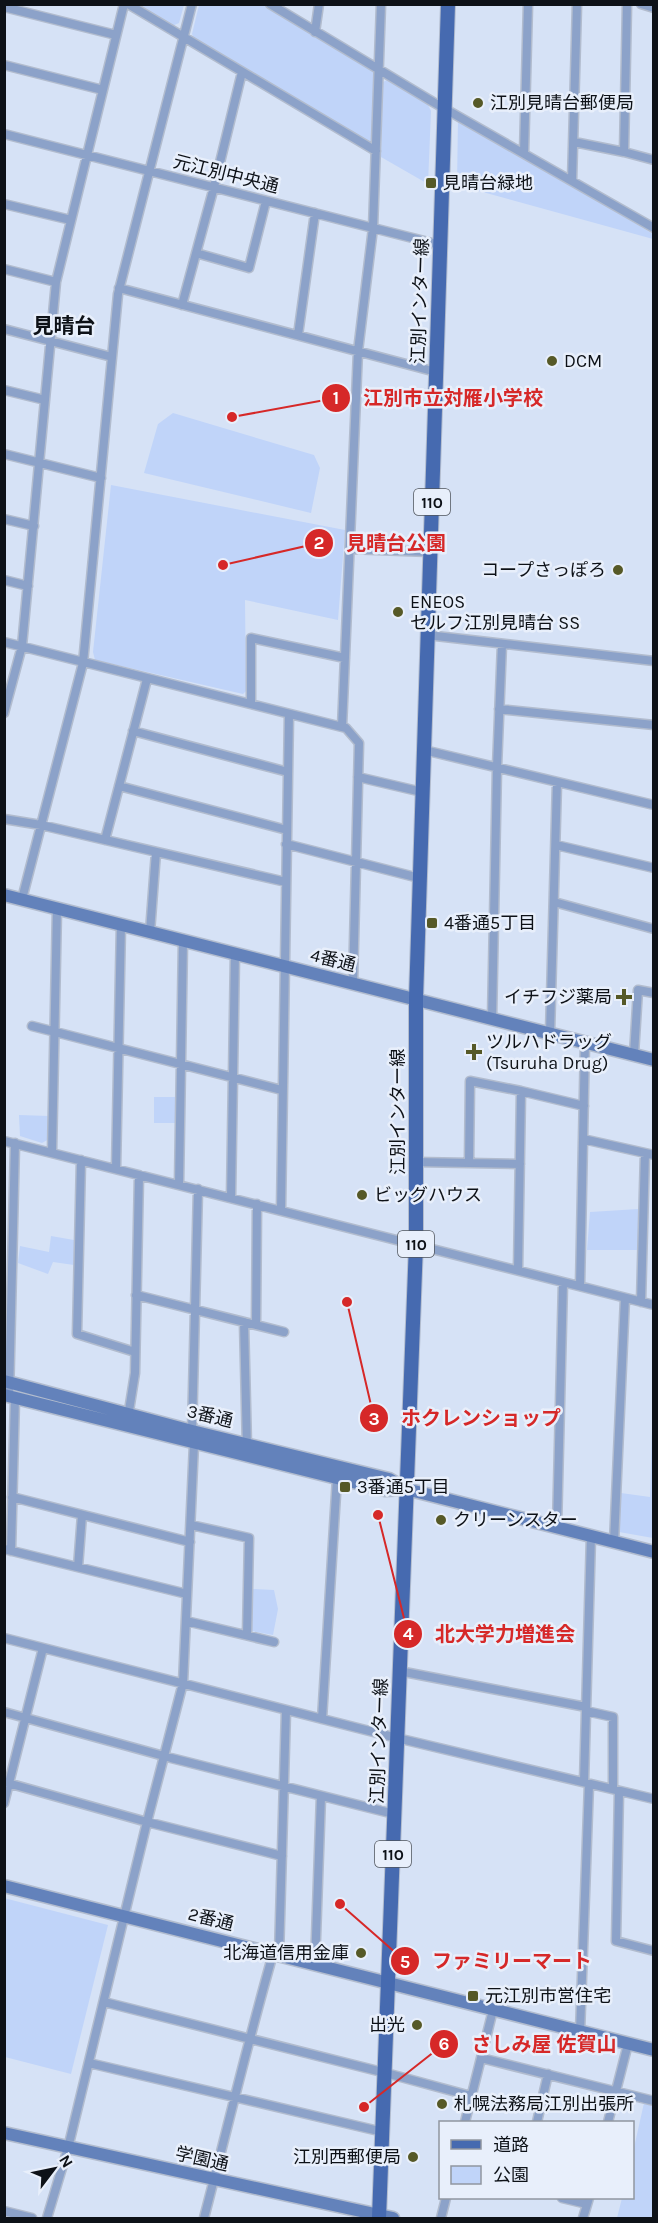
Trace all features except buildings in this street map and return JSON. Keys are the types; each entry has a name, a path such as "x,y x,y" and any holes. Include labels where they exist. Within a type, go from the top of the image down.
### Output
{"main road":[{"name":"江別インター線","path":"384,2217 383,2132 416,1244 416,999 419,878 448,4"}],"street":[{"path":"4,713 22,646 56,282 102,90 126,4 376,151"},
{"path":"22,899 83,663 119,288 192,4"},
{"path":"270,4 379,70 654,228"},
{"path":"315,32 319,4"},
{"path":"342,727 358,351 373,228 381,4"},
{"path":"524,153 528,4"},
{"path":"572,181 577,4"},
{"path":"624,152 627,4"},
{"path":"641,4 654,8"},
{"path":"4,7 116,35"},
{"path":"4,65 102,90"},
{"path":"182,305 214,188 242,72"},
{"name":"元江別中央通","path":"4,134 440,245"},
{"path":"574,142 654,160"},
{"path":"196,253 249,268 266,201"},
{"path":"4,204 71,220"},
{"path":"298,335 315,213"},
{"path":"4,269 56,282"},
{"path":"119,288 436,372"},
{"path":"4,328 112,357"},
{"path":"4,390 45,400"},
{"path":"4,454 101,478"},
{"path":"4,519 34,526"},
{"path":"350,549 430,552"},
{"path":"4,580 28,586"},
{"path":"427,635 654,661"},
{"path":"251,704 251,638 345,658"},
{"path":"4,642 346,728 359,743 353,983"},
{"path":"492,1018 502,644"},
{"path":"105,840 147,679"},
{"path":"499,709 654,725"},
{"path":"280,1210 289,714"},
{"path":"133,731 288,772"},
{"path":"424,750 654,805"},
{"path":"358,777 422,792"},
{"path":"550,1033 557,782"},
{"path":"119,786 287,830"},
{"path":"4,819 41,825 286,882"},
{"path":"286,844 419,878"},
{"path":"555,845 654,868"},
{"path":"150,932 156,852"},
{"name":"4番通","path":"4,895 654,1060"},
{"path":"554,902 654,929"},
{"path":"52,1153 57,908"},
{"path":"116,1169 121,924"},
{"path":"179,1185 183,940"},
{"path":"231,1198 234,953"},
{"path":"634,1054 638,990 654,993"},
{"path":"32,1026 282,1090"},
{"path":"580,1286 585,1042"},
{"path":"469,1163 470,1082 584,1106"},
{"path":"518,1270 521,1091"},
{"path":"583,1139 649,1154 641,1302"},
{"path":"4,1141 654,1305"},
{"path":"15,1143 7,1381 10,1397 12,1497 8,1550 188,1594"},
{"path":"81,1160 77,1334 135,1352"},
{"path":"416,1162 520,1164"},
{"path":"126,1427 135,1372 139,1175"},
{"path":"47,2218 68,2148 183,1683 190,1542 198,1189"},
{"path":"256,1325 257,1204"},
{"path":"557,1527 563,1282"},
{"path":"136,1295 284,1332"},
{"path":"614,1542 625,1298"},
{"path":"244,1322 247,1457"},
{"name":"3番通","path":"7,1381 129,1413 247,1457 386,1490 406,1489 654,1552"},
{"name":"3番通","path":"10,1397 126,1427 247,1444 390,1479 406,1489"},
{"path":"322,1719 337,1478"},
{"path":"12,1497 190,1542"},
{"path":"78,1567 82,1515"},
{"path":"190,1525 249,1538 247,1635"},
{"path":"580,2032 591,1536"},
{"path":"186,1621 274,1642"},
{"path":"4,1638 397,1738 654,1799"},
{"path":"4,1803 7,1783 43,1648"},
{"path":"399,1671 586,1709 613,1717 616,1790 616,1941 654,1951"},
{"path":"204,2218 249,2038 276,1954 282,1856 286,1710"},
{"path":"4,1712 164,1756 394,1814"},
{"path":"7,1783 282,1856"},
{"path":"315,1965 321,1796"},
{"name":"2番通","path":"4,1886 654,2050"},
{"path":"104,2002 471,2096"},
{"path":"465,2121 493,2010"},
{"path":"608,2121 628,2044"},
{"path":"481,2058 654,2101"},
{"path":"89,2063 383,2132"},
{"path":"537,2121 548,2074"},
{"name":"学園通","path":"4,2133 384,2217"},
{"path":"441,2218 446,2199"},
{"path":"571,2199 588,2201 584,2218"},
{"path":"4,2211 32,2218"}],"green space":[{"path":"136,5 184,5 179,23 172,26"},
{"path":"199,5 264,5 374,71 373,141 370,144 195,41 192,34"},
{"path":"389,79 427,103 431,111 428,184 381,157 383,82"},
{"path":"458,117 653,234 653,239 457,185"},
{"path":"173,413 314,455 320,468 311,513 144,473 158,424"},
{"path":"111,485 345,530 338,620 245,600 246,691 243,694 95,660 93,652"},
{"path":"154,1097 176,1097 176,1123 154,1123"},
{"path":"19,1115 49,1116 49,1139 42,1143 20,1136"},
{"path":"638,1209 638,1250 587,1250 590,1212"},
{"path":"51,1236 74,1240 74,1265 53,1262 48,1274 18,1263 20,1246 49,1252"},
{"path":"653,1393 654,1538 619,1532 621,1493 650,1497"},
{"path":"253,1589 274,1590 278,1609 273,1635 252,1631"},
{"path":"4,1898 108,1925 71,2074 5,2057"},
{"path":"644,2103 653,2106 653,2218 617,2218 622,2199 634,2199 634,2148"}],"place":[{"name":"江別見晴台郵便局","path":"478,103"},
{"name":"見晴台緑地","path":"431,183"},
{"name":"DCM","path":"552,361"},
{"name":"江別市立対雁小学校","path":"232,417"},
{"name":"見晴台公園","path":"223,565"},
{"name":"コープさっぽろ","path":"618,570"},
{"name":"ENEOS セルフ江別見晴台 SS","path":"398,612"},
{"name":"4番通5丁目","path":"432,923"},
{"name":"イチフジ薬局","path":"624,997"},
{"name":"ツルハドラッグ (Tsuruha Drug)","path":"474,1052"},
{"name":"ビッグハウス","path":"362,1195"},
{"name":"ホクレンショップ","path":"347,1302"},
{"name":"3番通5丁目","path":"345,1487"},
{"name":"北大学力増進会","path":"378,1515"},
{"name":"クリーンスター","path":"441,1520"},
{"name":"ファミリーマート","path":"340,1904"},
{"name":"北海道信用金庫","path":"361,1953"},
{"name":"元江別市営住宅","path":"473,1996"},
{"name":"出光","path":"417,2025"},
{"name":"札幌法務局江別出張所","path":"442,2104"},
{"name":"さしみ屋 佐賀山","path":"364,2107"},
{"name":"江別西郵便局","path":"413,2157"}],"district":[{"name":"見晴台","path":"64,326"}]}
